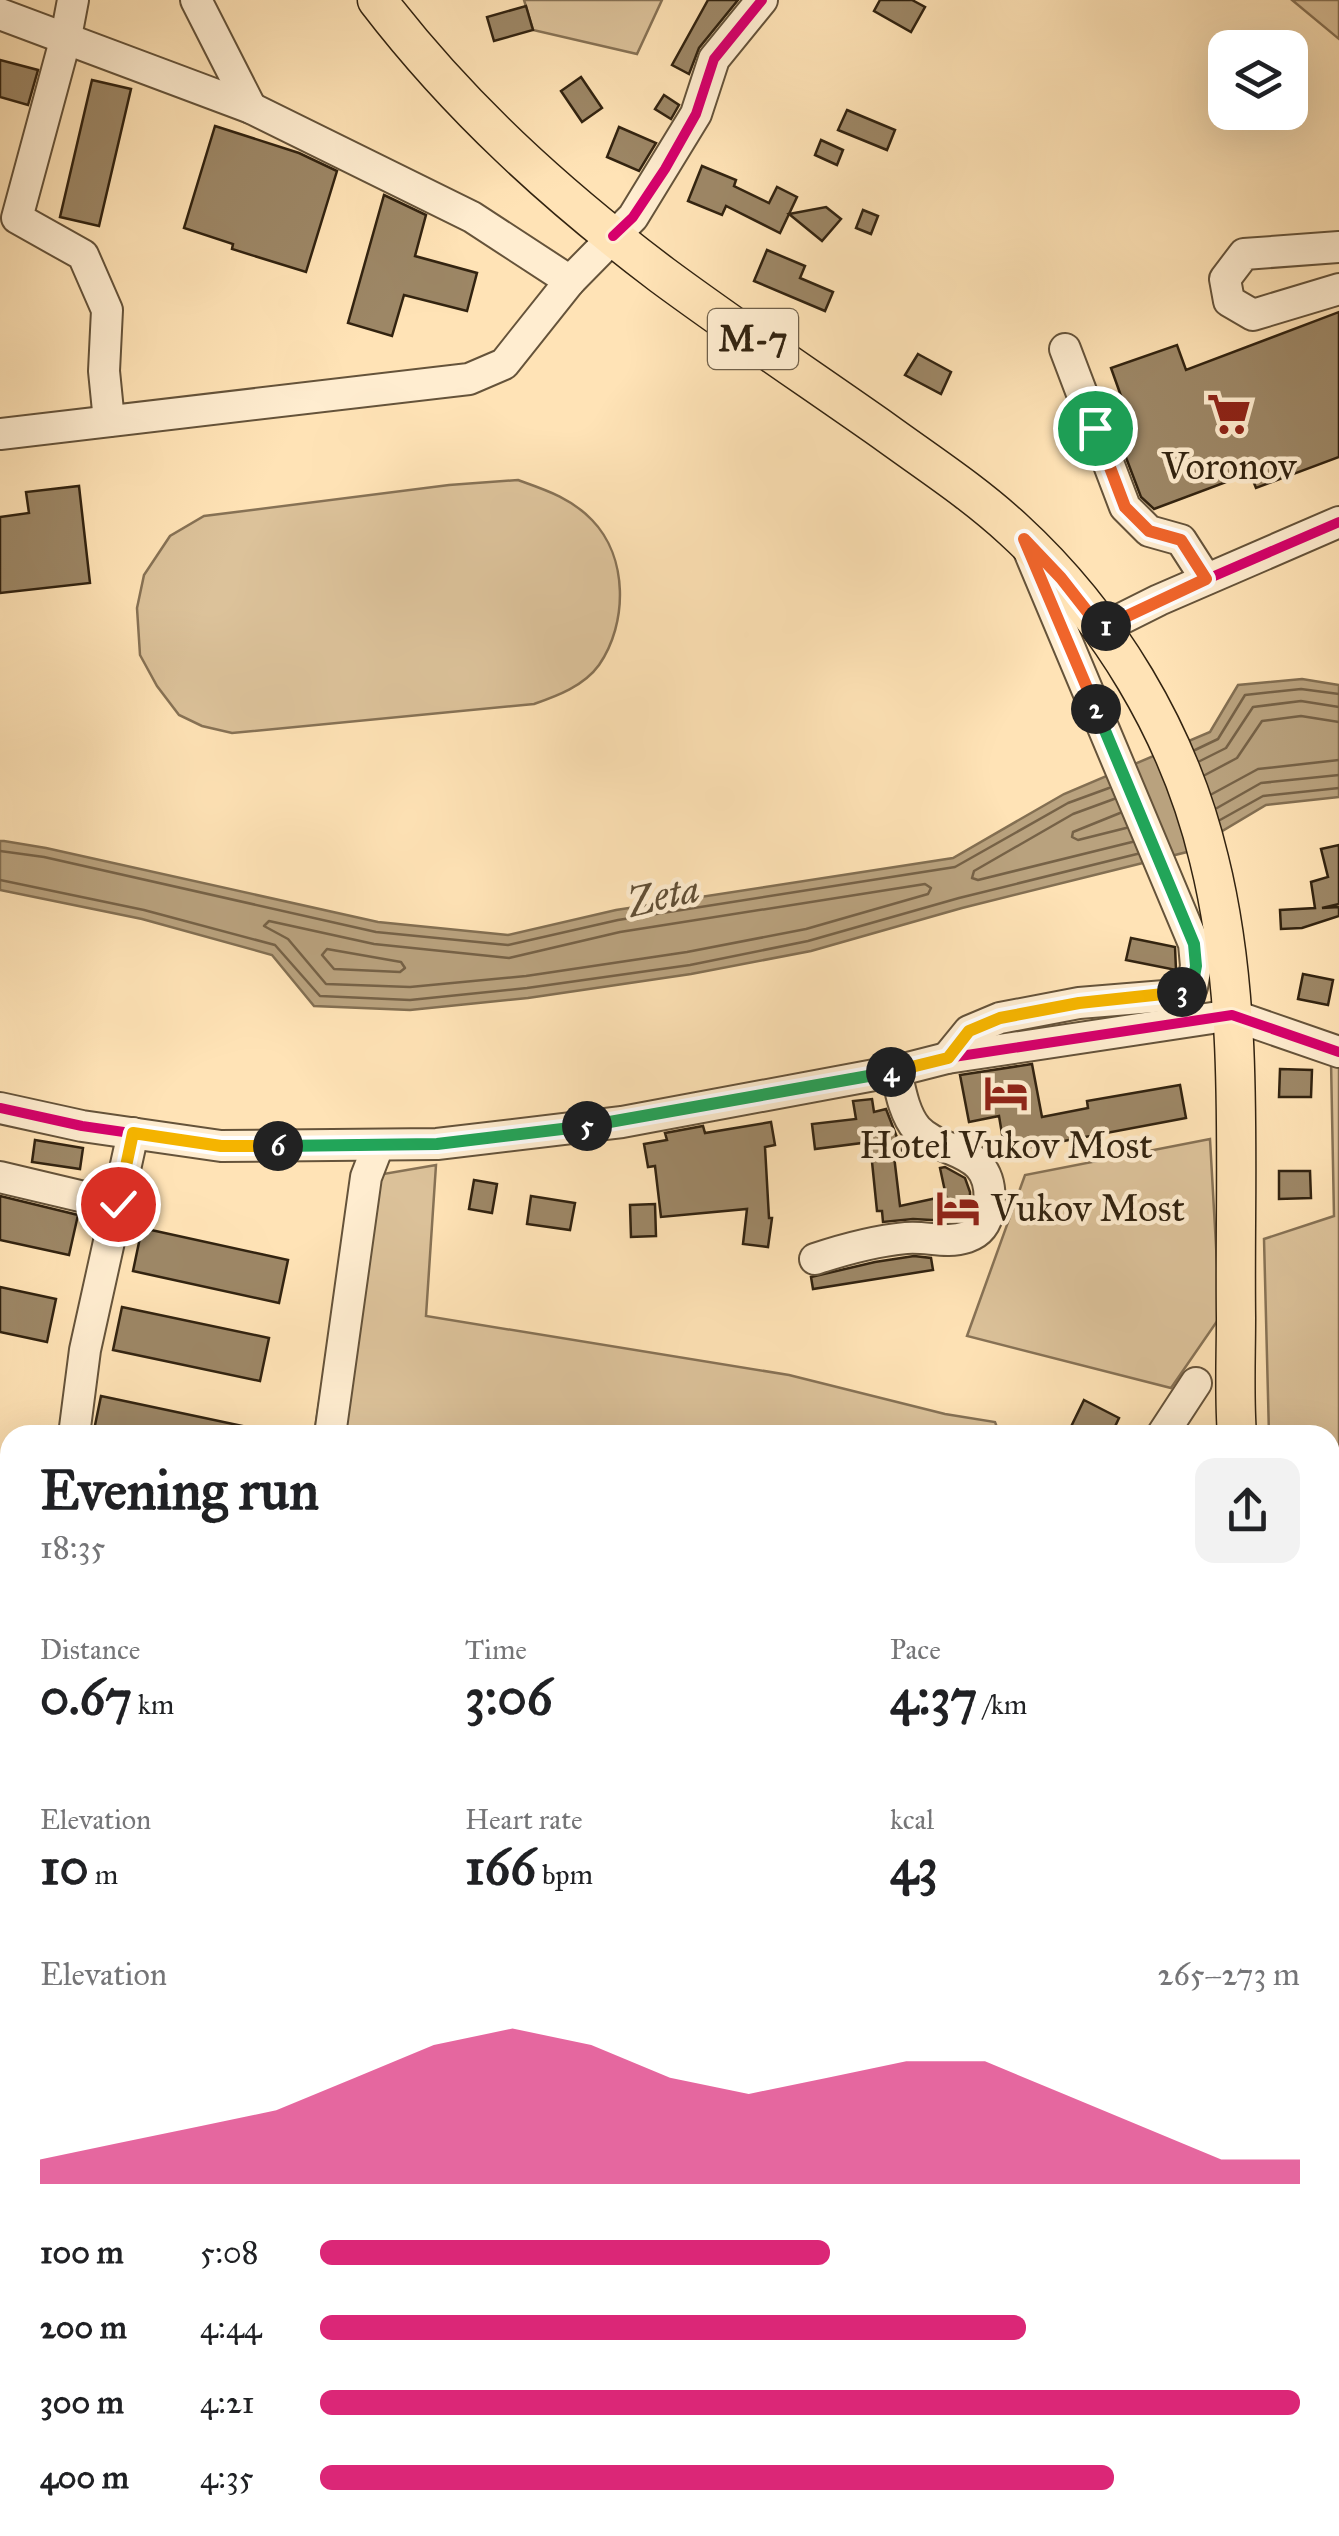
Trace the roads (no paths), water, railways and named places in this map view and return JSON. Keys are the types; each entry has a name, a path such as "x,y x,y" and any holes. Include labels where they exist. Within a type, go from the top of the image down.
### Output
{"main road":[{"name":"M-7","path":"377,0 491,132 529,168 613,236 962,486 1024,539 1061,578 1131,674 1184,775 1216,886 1232,1015 1237,1425"}],"street":[{"path":"73,0 17,218 82,255 106,310 104,370 109,422"},
{"path":"196,0 251,108"},
{"path":"0,434 469,379 504,364 570,280 633,217 696,114 714,59 762,0"},
{"path":"0,14 251,108 472,217 570,280"},
{"path":"1339,247 1244,254 1226,279 1229,302 1252,315 1339,289"},
{"path":"1065,349 1125,507 1149,531 1181,540 1206,579"},
{"path":"1101,629 1339,522"},
{"path":"948,1058 969,1031 1000,1018 1079,1003 1177,995 1192,987 1196,966 1194,944 1024,539"},
{"path":"0,1108 221,1146 437,1144 622,1122 948,1058 1232,1015 1339,1052"},
{"path":"815,1258 858,1245 911,1237 946,1242 971,1236 982,1229 988,1217 990,1196 984,1175 960,1150 915,1127 896,1071"},
{"path":"75,1425 85,1350 133,1133"},
{"path":"331,1425 366,1177 378,1146"},
{"path":"0,1176 118,1204"},
{"path":"1169,1425 1196,1384"}],"water":[{"path":"1302,679 1339,685 1339,797 1266,805 1187,852 962,908 811,951 691,974 528,998 410,1010 314,1006 272,955 142,919 0,890 0,841 4,841 378,922 508,935 616,910 953,858 1064,794 1210,732 1238,685"}],"place":[{"name":"Voronov","path":"1229,414"},
{"name":"Hotel Vukov Most","path":"1006,1093"},
{"name":"Vukov Most","path":"958,1208"}],"water label":[{"name":"Zeta","path":"663,895"}]}
